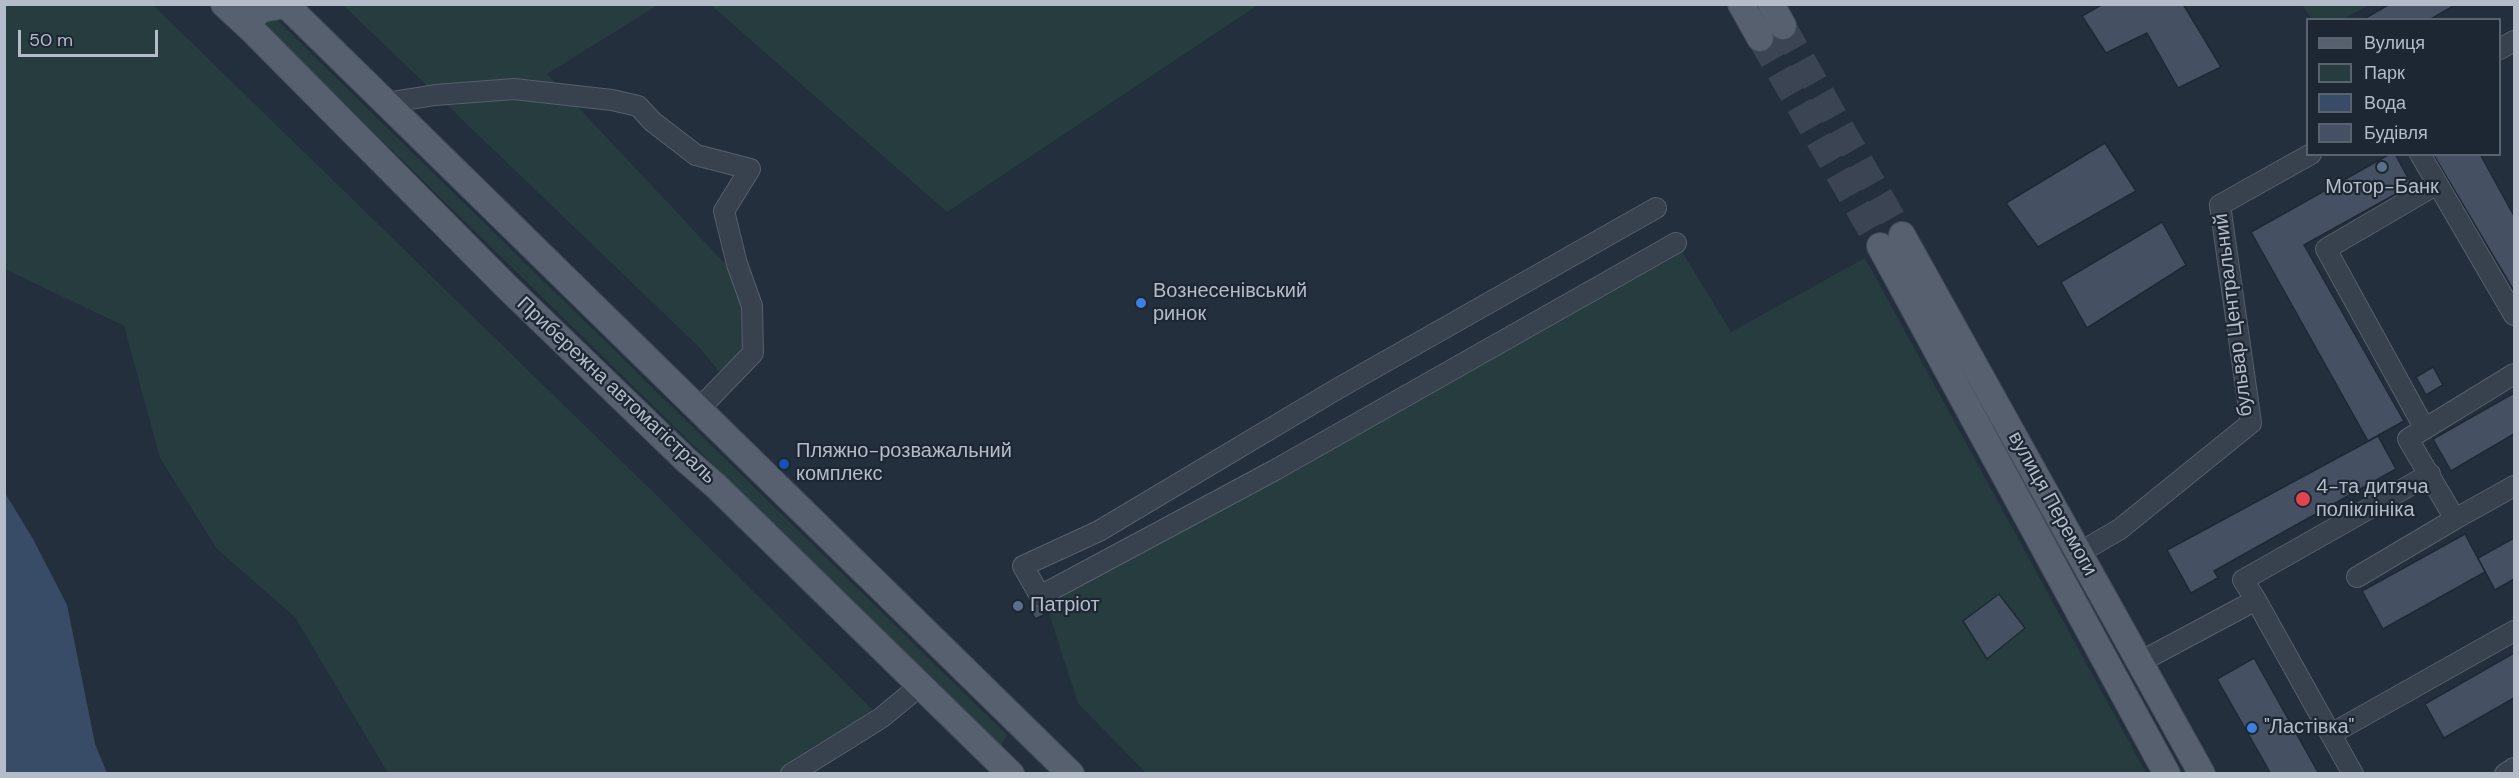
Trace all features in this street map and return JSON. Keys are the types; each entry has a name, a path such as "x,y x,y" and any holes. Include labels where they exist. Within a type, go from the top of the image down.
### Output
{"main road":[{"path":"224,5 243,9 247,4"},
{"path":"1741,4 1760,38"},
{"name":"Прибережна автомагістраль","path":"224,5 252,30 506,286 685,459 716,486 1006,769"},
{"path":"252,30 251,18 262,9 285,5 1071,774"},
{"name":"вулиця Перемоги","path":"2167,774 2053,565 1891,241 2079,553 2202,774"},
{"path":"2053,565 2069,575 2077,572 2080,566 2079,553"},
{"path":"2074,603 2078,590 2082,587 2099,589"},
{"path":"1006,769 1026,759 1032,748 1014,718"}],"street":[{"path":"2501,49 2514,41"},
{"path":"386,104 435,95 514,89 612,100 638,106 653,122 696,155 750,169 724,211 737,264 752,306 753,353 699,409"},
{"name":"бульвар Центральний","path":"2079,553 2120,528 2251,423 2220,205 2307,156"},
{"path":"2421,156 2514,315"},
{"path":"2425,429 2326,249 2437,184"},
{"path":"1656,208 1337,389 1099,531 1023,566 1040,596 1275,470 1676,243"},
{"path":"2455,519 2408,439 2514,374"},
{"path":"2354,774 2243,580 2430,474"},
{"path":"2357,577 2514,486"},
{"path":"2140,662 2256,600"},
{"path":"2331,734 2514,631"},
{"path":"791,774 881,718 921,685"},
{"path":"2505,774 2514,768"}],"green space":[{"path":"5,5 153,5 651,490 881,718 791,773 388,773 295,617 217,549 160,458 124,326 5,269"},
{"path":"343,5 658,5 547,74 728,267 752,306 753,353 725,379 700,348"},
{"path":"711,5 1258,5 947,212"},
{"path":"2302,5 2369,5 2345,18 2311,18"},
{"path":"273,16 1007,735 1001,746 264,25"},
{"path":"1681,250 1731,332 1865,258 2146,773 1146,773 1078,703 1045,601"}],"water":[{"path":"5,493 33,539 67,605 95,744 107,773 5,773"}],"building":[{"path":"2103,4 2183,4 2221,67 2178,88 2147,33 2106,53 2082,16"},
{"path":"2390,4 2457,4 2432,18 2366,18"},
{"path":"2105,143 2136,191 2038,247 2006,203"},
{"path":"2386,156 2396,156 2412,185 2304,245 2404,421 2368,441 2251,232"},
{"path":"2434,156 2481,156 2514,216 2514,291"},
{"path":"2162,222 2186,265 2087,328 2061,282"},
{"path":"2433,367 2443,385 2426,395 2416,377"},
{"path":"2514,393 2514,434 2451,471 2433,439"},
{"path":"2378,436 2396,469 2214,571 2218,578 2191,593 2167,550"},
{"path":"2465,534 2485,572 2383,629 2362,591"},
{"path":"2514,538 2514,579 2495,590 2478,558"},
{"path":"1999,594 2025,628 1987,659 1963,621"},
{"path":"1038,601 1044,615 1035,619 1029,605"},
{"path":"2514,653 2514,698 2444,738 2425,704"},
{"path":"2254,658 2319,774 2271,774 2217,679"}],"tunnel":[{"path":"1783,26 1902,235"},
{"path":"1760,38 1880,246"}],"place":[{"name":"Мотор-Банк","path":"2382,167"},
{"name":"Вознесенівський ринок","path":"1141,303"},
{"name":"Пляжно-розважальний комплекс","path":"784,464"},
{"name":"4-та дитяча поліклініка","path":"2303,499"},
{"name":"Патріот","path":"1018,606"},
{"name":"\"Ластівка\"","path":"2252,728"}]}
